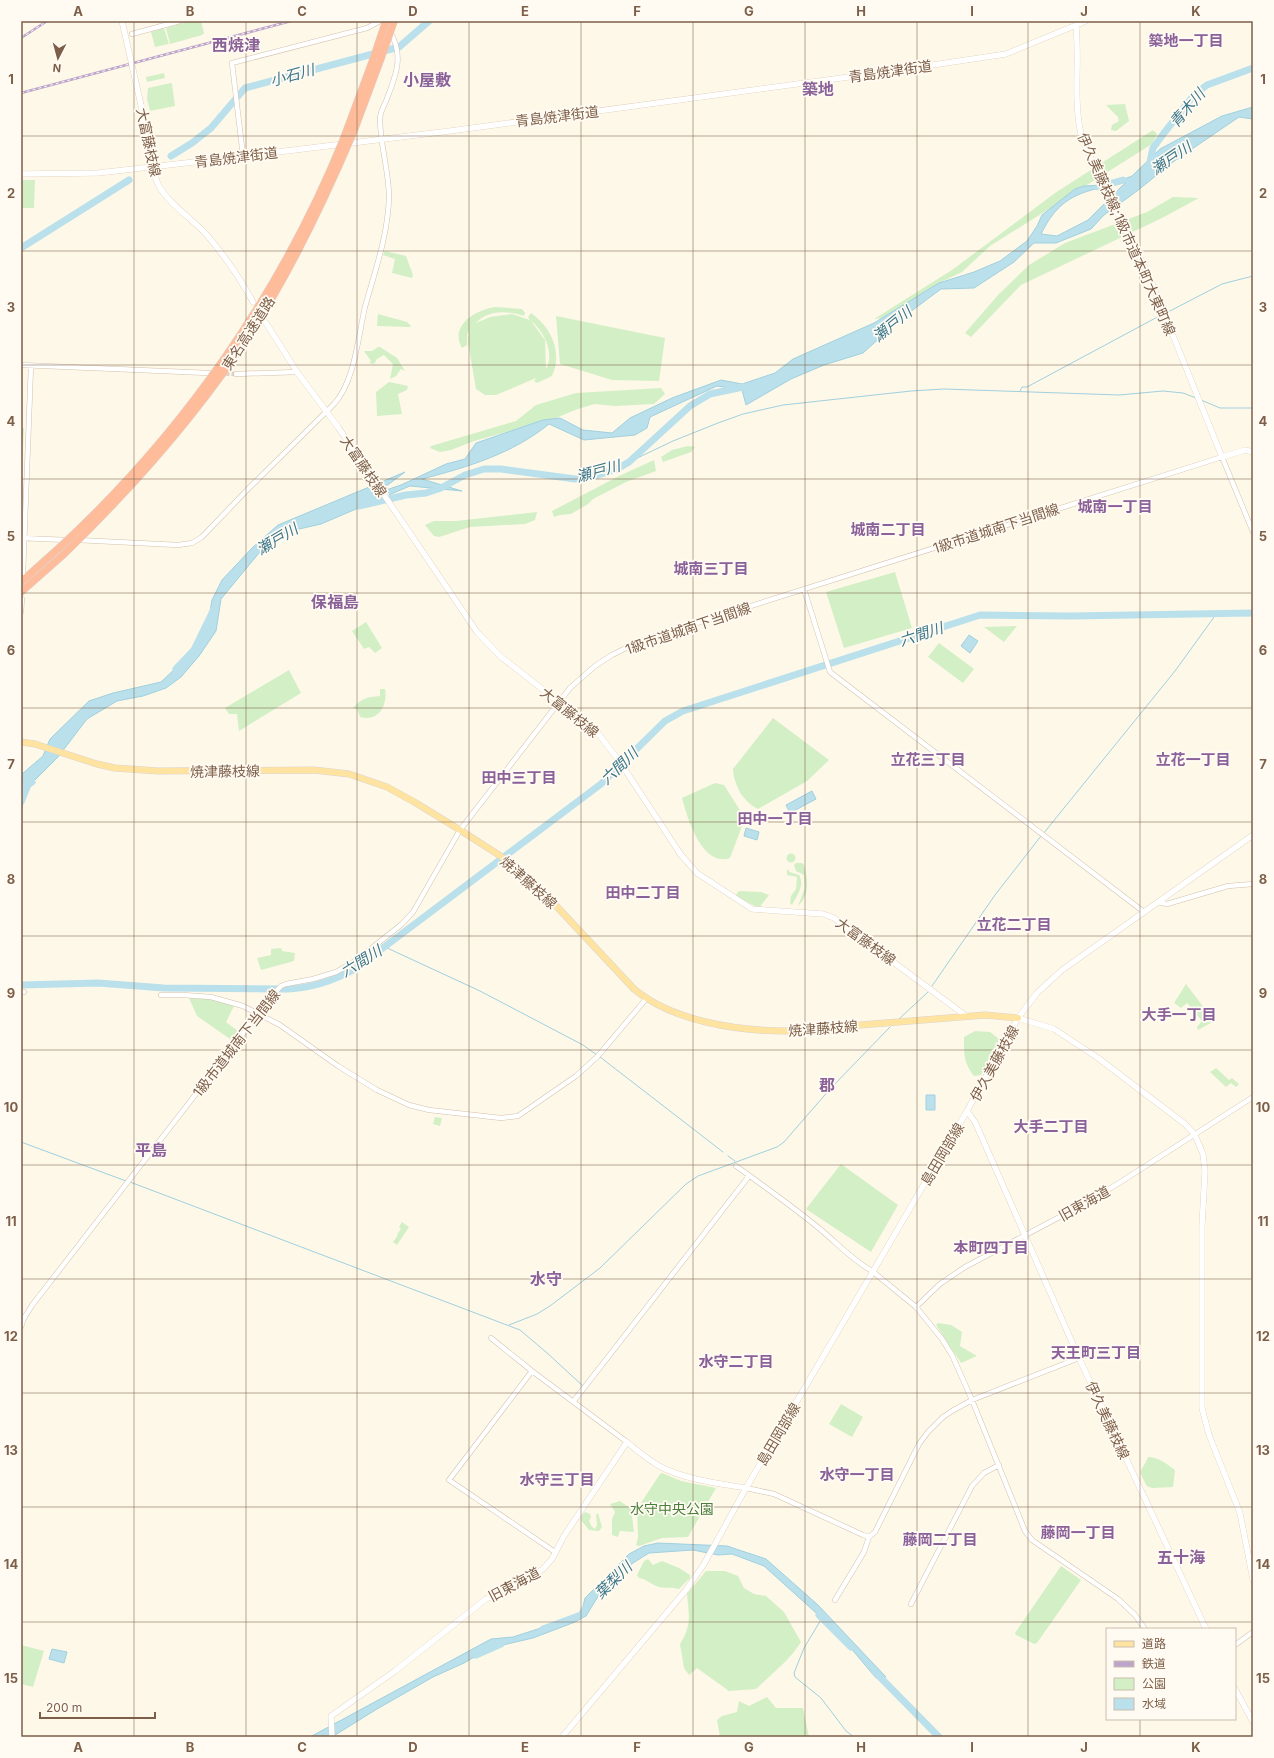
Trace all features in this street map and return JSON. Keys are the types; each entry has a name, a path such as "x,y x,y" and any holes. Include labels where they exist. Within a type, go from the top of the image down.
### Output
{"highway":[{"name":"東名高速道路","path":"21,595 82,527 135,473 181,418 214,373 264,296 293,245 320,192 344,138 386,21"},
{"name":"東名高速道路","path":"21,582 61,551 130,488 166,446 238,351 259,320 309,229 353,133 394,21"}],"main road":[{"name":"大富藤枝線","path":"122,21 141,105 152,167 160,188 174,204 206,234 231,267 253,302"},
{"name":"青島焼津街道","path":"21,174 98,173 383,139 650,104 1006,54 1075,23 1086,21"},
{"name":"伊久美藤枝線;1級市道本町大東町線","path":"1075,23 1078,44 1078,119 1083,142 1149,276 1222,456"},
{"name":"大富藤枝線","path":"266,323 298,372 477,632 500,656 597,732 622,764 681,855 697,873 752,909 823,914 834,918 966,1016"},
{"path":"1222,456 1245,450 1253,452"},
{"name":"焼津藤枝線","path":"21,742 35,744 97,764 123,769 158,771 314,770 349,774 397,792 499,855 526,876 545,894 634,989 646,999 665,1010 729,1026 766,1031 786,1031 985,1015 1018,1018"},
{"name":"伊久美藤枝線","path":"1206,1628 1079,1358 975,1122 967,1111 1018,1018 1037,993 1062,970 1253,835"},
{"name":"伊久美藤枝線","path":"1018,1018 1054,1029 1175,1116 1194,1135 1203,1154 1205,1171 1202,1220 1202,1408 1209,1435 1240,1513 1253,1580"},
{"name":"島田岡部線","path":"562,1737 686,1590 705,1561 872,1271 967,1111"},
{"path":"626,1442 662,1467 683,1476 746,1488"},
{"name":"旧東海道","path":"332,1737 330,1716 396,1671 478,1604 493,1594 527,1579 543,1569 626,1442"},
{"path":"1236,1691 1253,1722"}],"street":[{"path":"132,34 180,21"},
{"path":"23,538 178,545 192,543 207,532 342,394 349,378 387,220 389,198 381,115 397,72 399,62 398,50 395,42 381,21 366,28 232,63 243,156"},
{"path":"21,365 208,373"},
{"path":"23,573 23,538 31,366"},
{"path":"236,374 298,372"},
{"path":"1222,456 1253,532"},
{"name":"1級市道城南下当間線","path":"21,1327 33,1304 274,994 281,986 290,982 313,979 340,969 358,959 402,924 413,912 460,830 559,702 578,680 595,666 625,647 640,641 1222,456"},
{"path":"804,589 829,670 1144,912"},
{"path":"21,595 21,612"},
{"path":"1158,902 1167,904 1228,886 1253,884"},
{"path":"161,995 211,997 243,1006 280,1025 338,1066 376,1090 417,1108 500,1118 518,1116 576,1076 601,1052 646,999"},
{"name":"旧東海道","path":"916,1307 940,1284 958,1272 1106,1191 1253,1097"},
{"path":"736,1166 821,1230 916,1307 942,1339 952,1355 1028,1536 1118,1599 1135,1615 1144,1628"},
{"path":"573,1402 749,1176"},
{"path":"492,1338 532,1371 626,1442"},
{"path":"835,1600 864,1552 869,1537 875,1532 913,1455 928,1432 952,1411 972,1400 1079,1358"},
{"path":"532,1371 449,1480 555,1552"},
{"path":"911,1604 972,1486 984,1473 999,1465"},
{"path":"746,1488 774,1494 869,1537"},
{"path":"1236,1644 1253,1632"}],"green space":[{"path":"191,21 201,21 204,33 202,35 170,44 166,28"},
{"path":"164,28 169,44 155,47 151,32"},
{"path":"164,73 165,78 147,82 146,77"},
{"path":"171,83 175,106 150,111 147,99 148,88"},
{"path":"1125,104 1129,121 1116,131 1111,130 1112,125 1119,121 1118,117 1106,105"},
{"path":"1153,130 1157,134 1152,144 990,246 962,272 941,282 882,318 874,319 952,270 1055,193"},
{"path":"21,180 35,180 34,208 21,208"},
{"path":"1173,197 1199,198 1162,218 1021,285 971,337 965,333 999,294 1029,265 1065,243 1147,212"},
{"path":"385,251 406,256 413,275 412,278 392,273 395,259 383,255"},
{"path":"495,307 522,309 525,313 524,316 505,312 493,313 481,318 476,323 490,317 512,314 530,320 528,317 531,313 544,325 553,341 555,349 555,367 552,376 537,383 534,381 536,378 496,395 485,395 476,389 468,342 469,331 467,334 467,345 462,348 459,340 459,333 461,326 466,320 472,315","holes":["531,321 544,336 549,349 546,369 545,340"]},
{"path":"378,314 407,322 411,326 377,326"},
{"path":"556,316 665,338 659,381 612,380 560,364"},
{"path":"378,347 397,358 405,371 401,369 396,376 390,379 393,364 384,355 377,359 374,364 369,363 371,361 364,351 372,351"},
{"path":"389,382 408,386 407,390 398,394 402,414 377,416 376,392"},
{"path":"661,388 665,394 654,404 615,406 594,404 556,418 474,441 451,450 440,452 430,448 431,446 516,421 536,405 576,393"},
{"path":"21,427 24,428 21,484"},
{"path":"688,446 695,447 691,452 663,462 661,457 672,450"},
{"path":"654,460 656,471 626,482 593,499 588,504 571,514 554,517 552,511 619,476"},
{"path":"537,512 535,520 525,524 470,527 439,537 434,536 425,525 434,521 456,521"},
{"path":"895,572 912,628 844,648 826,592"},
{"path":"366,622 382,648 375,653 369,647 364,649 352,631"},
{"path":"1017,626 1004,642 984,627"},
{"path":"939,643 974,669 963,683 928,657"},
{"path":"289,670 301,693 239,731 237,714 229,714 225,708"},
{"path":"380,689 385,689 386,695 383,707 377,715 366,718 360,717 357,709 353,708 365,699 380,696"},
{"path":"773,718 829,760 807,781 758,809 748,802 740,792 735,781 733,769"},
{"path":"715,783 724,785 745,818 730,858 720,859 711,856 704,848 697,839 692,828 682,798"},
{"path":"791,853 796,858 791,863 786,858"},
{"path":"796,863 802,863 804,865 807,881 805,897 798,906 805,888 804,875 796,871 794,865"},
{"path":"787,869 790,872 799,875 801,879 800,890 792,905 790,903 791,896 796,889 797,877 787,875"},
{"path":"739,891 761,892 769,895 759,908 735,896"},
{"path":"281,948 282,951 295,953 294,961 261,970 257,958 271,955 271,949"},
{"path":"1186,984 1214,1021 1198,1030 1197,1027 1202,1021 1187,1003 1181,1008 1174,1003"},
{"path":"189,998 207,999 235,1004 226,1022 238,1031 230,1039 197,1016"},
{"path":"975,1031 990,1032 999,1039 997,1047 981,1075 974,1076 966,1062 964,1053 964,1037"},
{"path":"1216,1068 1229,1080 1232,1078 1239,1084 1236,1087 1231,1083 1226,1087 1210,1072"},
{"path":"435,1117 442,1118 440,1126 433,1124"},
{"path":"841,1164 898,1205 871,1252 806,1209"},
{"path":"402,1222 409,1227 397,1245 393,1242 401,1229 399,1227"},
{"path":"938,1323 951,1325 962,1332 960,1346 977,1356 961,1363 936,1325"},
{"path":"841,1404 863,1417 852,1437 829,1424"},
{"path":"1148,1457 1152,1457 1166,1463 1175,1470 1173,1487 1152,1488 1147,1486 1141,1470"},
{"name":"水守中央公園","path":"662,1473 681,1481 716,1488 688,1537 662,1538 639,1546 636,1545 638,1538 637,1509"},
{"path":"620,1501 631,1509 634,1532 620,1531 618,1537 612,1535 612,1519 615,1512 610,1504"},
{"path":"585,1512 590,1514 591,1517 589,1521 595,1529 597,1525 596,1515 598,1513 602,1527 599,1531 589,1530 581,1520 582,1515"},
{"path":"648,1559 653,1565 662,1561 679,1568 690,1575 690,1578 679,1589 656,1586 639,1578 637,1575 644,1561"},
{"path":"1061,1566 1081,1580 1037,1643 1034,1644 1016,1635 1015,1633"},
{"path":"706,1571 725,1571 738,1576 744,1588 754,1594 766,1596 784,1612 801,1642 786,1661 756,1689 729,1691 697,1668 689,1675 684,1668 680,1644 684,1637 689,1620 687,1594"},
{"path":"21,1645 44,1651 33,1687 21,1684"},
{"path":"767,1697 776,1708 803,1708 809,1737 720,1737 717,1720 722,1716 737,1712 739,1701 749,1706"}],"water":[{"path":"1253,107 1253,119 1239,117 1173,162 1104,215 1091,229 1056,243 1034,243 1014,262 974,288 941,289 902,318 863,353 824,365 791,379 746,405 742,390 717,386 650,417 647,428 635,435 584,440 549,424 520,444 489,458 456,470 422,479 462,491 410,486 321,524 286,532 259,553 221,599 216,631 199,656 181,677 166,688 143,696 117,701 87,719 58,757 24,791 21,815 22,774 43,756 50,739 89,701 113,693 161,682 197,648 207,629 212,600 222,580 252,548 278,525 405,472 377,493 401,485 446,464 465,459 476,443 543,420 560,418 583,430 612,433 630,418 672,398 721,380 742,384 775,373 793,359 874,323 939,283 974,272 1000,261 1027,241 1042,215 1075,189 1084,186 1103,185 1104,187 1082,193 1066,202 1053,215 1041,234 1057,236 1088,220 1126,182 1116,185 1114,183 1132,176 1160,149 1222,116"},
{"path":"969,635 978,641 970,653 961,646"},
{"path":"812,791 816,799 790,813 786,805"},
{"path":"746,828 759,832 757,840 744,836"},
{"path":"926,1095 935,1095 935,1110 926,1110"},
{"path":"658,1543 727,1546 766,1559 818,1605 886,1677 876,1678 844,1640 825,1621 764,1566 732,1554 718,1555 693,1550 649,1553 633,1563 619,1575 615,1583 602,1590 586,1616 575,1622 533,1638 490,1648 464,1663 433,1677 332,1737 310,1737 491,1639 513,1637 581,1615 585,1598 629,1554 644,1546"},
{"path":"52,1649 67,1652 64,1663 49,1659"}],"pier":[{"path":"380,481 390,496 381,500 371,485"}],"waterway":[{"name":"小石川","path":"171,156 192,143 211,128 245,88 399,47 429,21"},
{"name":"青木川","path":"1149,166 1153,148 1194,95 1207,85 1253,68"},
{"name":"小石川","path":"21,248 129,180"},
{"name":"瀬戸川","path":"1098,187 1123,180"},
{"path":"1166,313 1222,284 1253,276"},
{"path":"1020,391 1022,387 1027,387 1163,314"},
{"name":"瀬戸川","path":"359,506 406,495 426,493 441,488 465,475 484,469 501,469 575,479 595,476 617,469 629,462 690,406 710,394 743,387"},
{"path":"629,462 673,441 718,423 743,414 783,405 911,391 944,389 1119,395 1163,391 1183,393 1196,398"},
{"path":"1201,400 1220,408 1253,408"},
{"name":"瀬戸川","path":"176,669 194,650 213,611"},
{"path":"1043,834 1175,671 1217,613"},
{"name":"六間川","path":"21,985 98,983 164,988 288,989 323,983 355,969 601,784 665,721 683,711 980,615 1071,616 1253,613"},
{"name":"瀬戸川","path":"21,802 28,785 32,782"},
{"path":"932,986 995,895 1041,836"},
{"path":"385,947 480,991 583,1045 597,1055"},
{"path":"899,1019 928,992"},
{"path":"509,1325 537,1314 550,1306 600,1268 686,1184 698,1176 777,1147 784,1142 830,1089 890,1027"},
{"path":"600,1057 723,1152"},
{"path":"21,1142 126,1181"},
{"path":"728,1156 735,1161"},
{"path":"130,1182 520,1330 583,1386"},
{"name":"葉梨川","path":"543,1629 581,1615 586,1607"},
{"name":"葉梨川","path":"819,1615 851,1647"},
{"path":"822,1618 804,1648 794,1673 795,1677 821,1698 846,1731 854,1737"},
{"name":"葉梨川","path":"476,1655 501,1644"},
{"name":"葉梨川","path":"875,1672 939,1737"}],"tunnel":[{"path":"212,373 236,374"}],"railway":[{"path":"21,38 47,21"},
{"path":"21,93 291,21"}],"district":[{"name":"築地一丁目","path":"1186,40"},
{"name":"西焼津","path":"236,45"},
{"name":"小屋敷","path":"427,80"},
{"name":"築地","path":"818,89"},
{"name":"城南一丁目","path":"1115,506"},
{"name":"城南二丁目","path":"888,529"},
{"name":"城南三丁目","path":"711,568"},
{"name":"保福島","path":"335,602"},
{"name":"立花三丁目","path":"928,759"},
{"name":"立花一丁目","path":"1193,759"},
{"name":"田中三丁目","path":"519,777"},
{"name":"田中一丁目","path":"775,818"},
{"name":"田中二丁目","path":"643,892"},
{"name":"立花二丁目","path":"1014,924"},
{"name":"大手一丁目","path":"1179,1014"},
{"name":"郡","path":"827,1085"},
{"name":"大手二丁目","path":"1051,1126"},
{"name":"平島","path":"151,1150"},
{"name":"本町四丁目","path":"991,1247"},
{"name":"水守","path":"546,1279"},
{"name":"天王町三丁目","path":"1096,1352"},
{"name":"水守二丁目","path":"736,1361"},
{"name":"水守一丁目","path":"857,1474"},
{"name":"水守三丁目","path":"557,1479"},
{"name":"藤岡一丁目","path":"1078,1532"},
{"name":"藤岡二丁目","path":"940,1539"},
{"name":"五十海","path":"1181,1557"}]}
